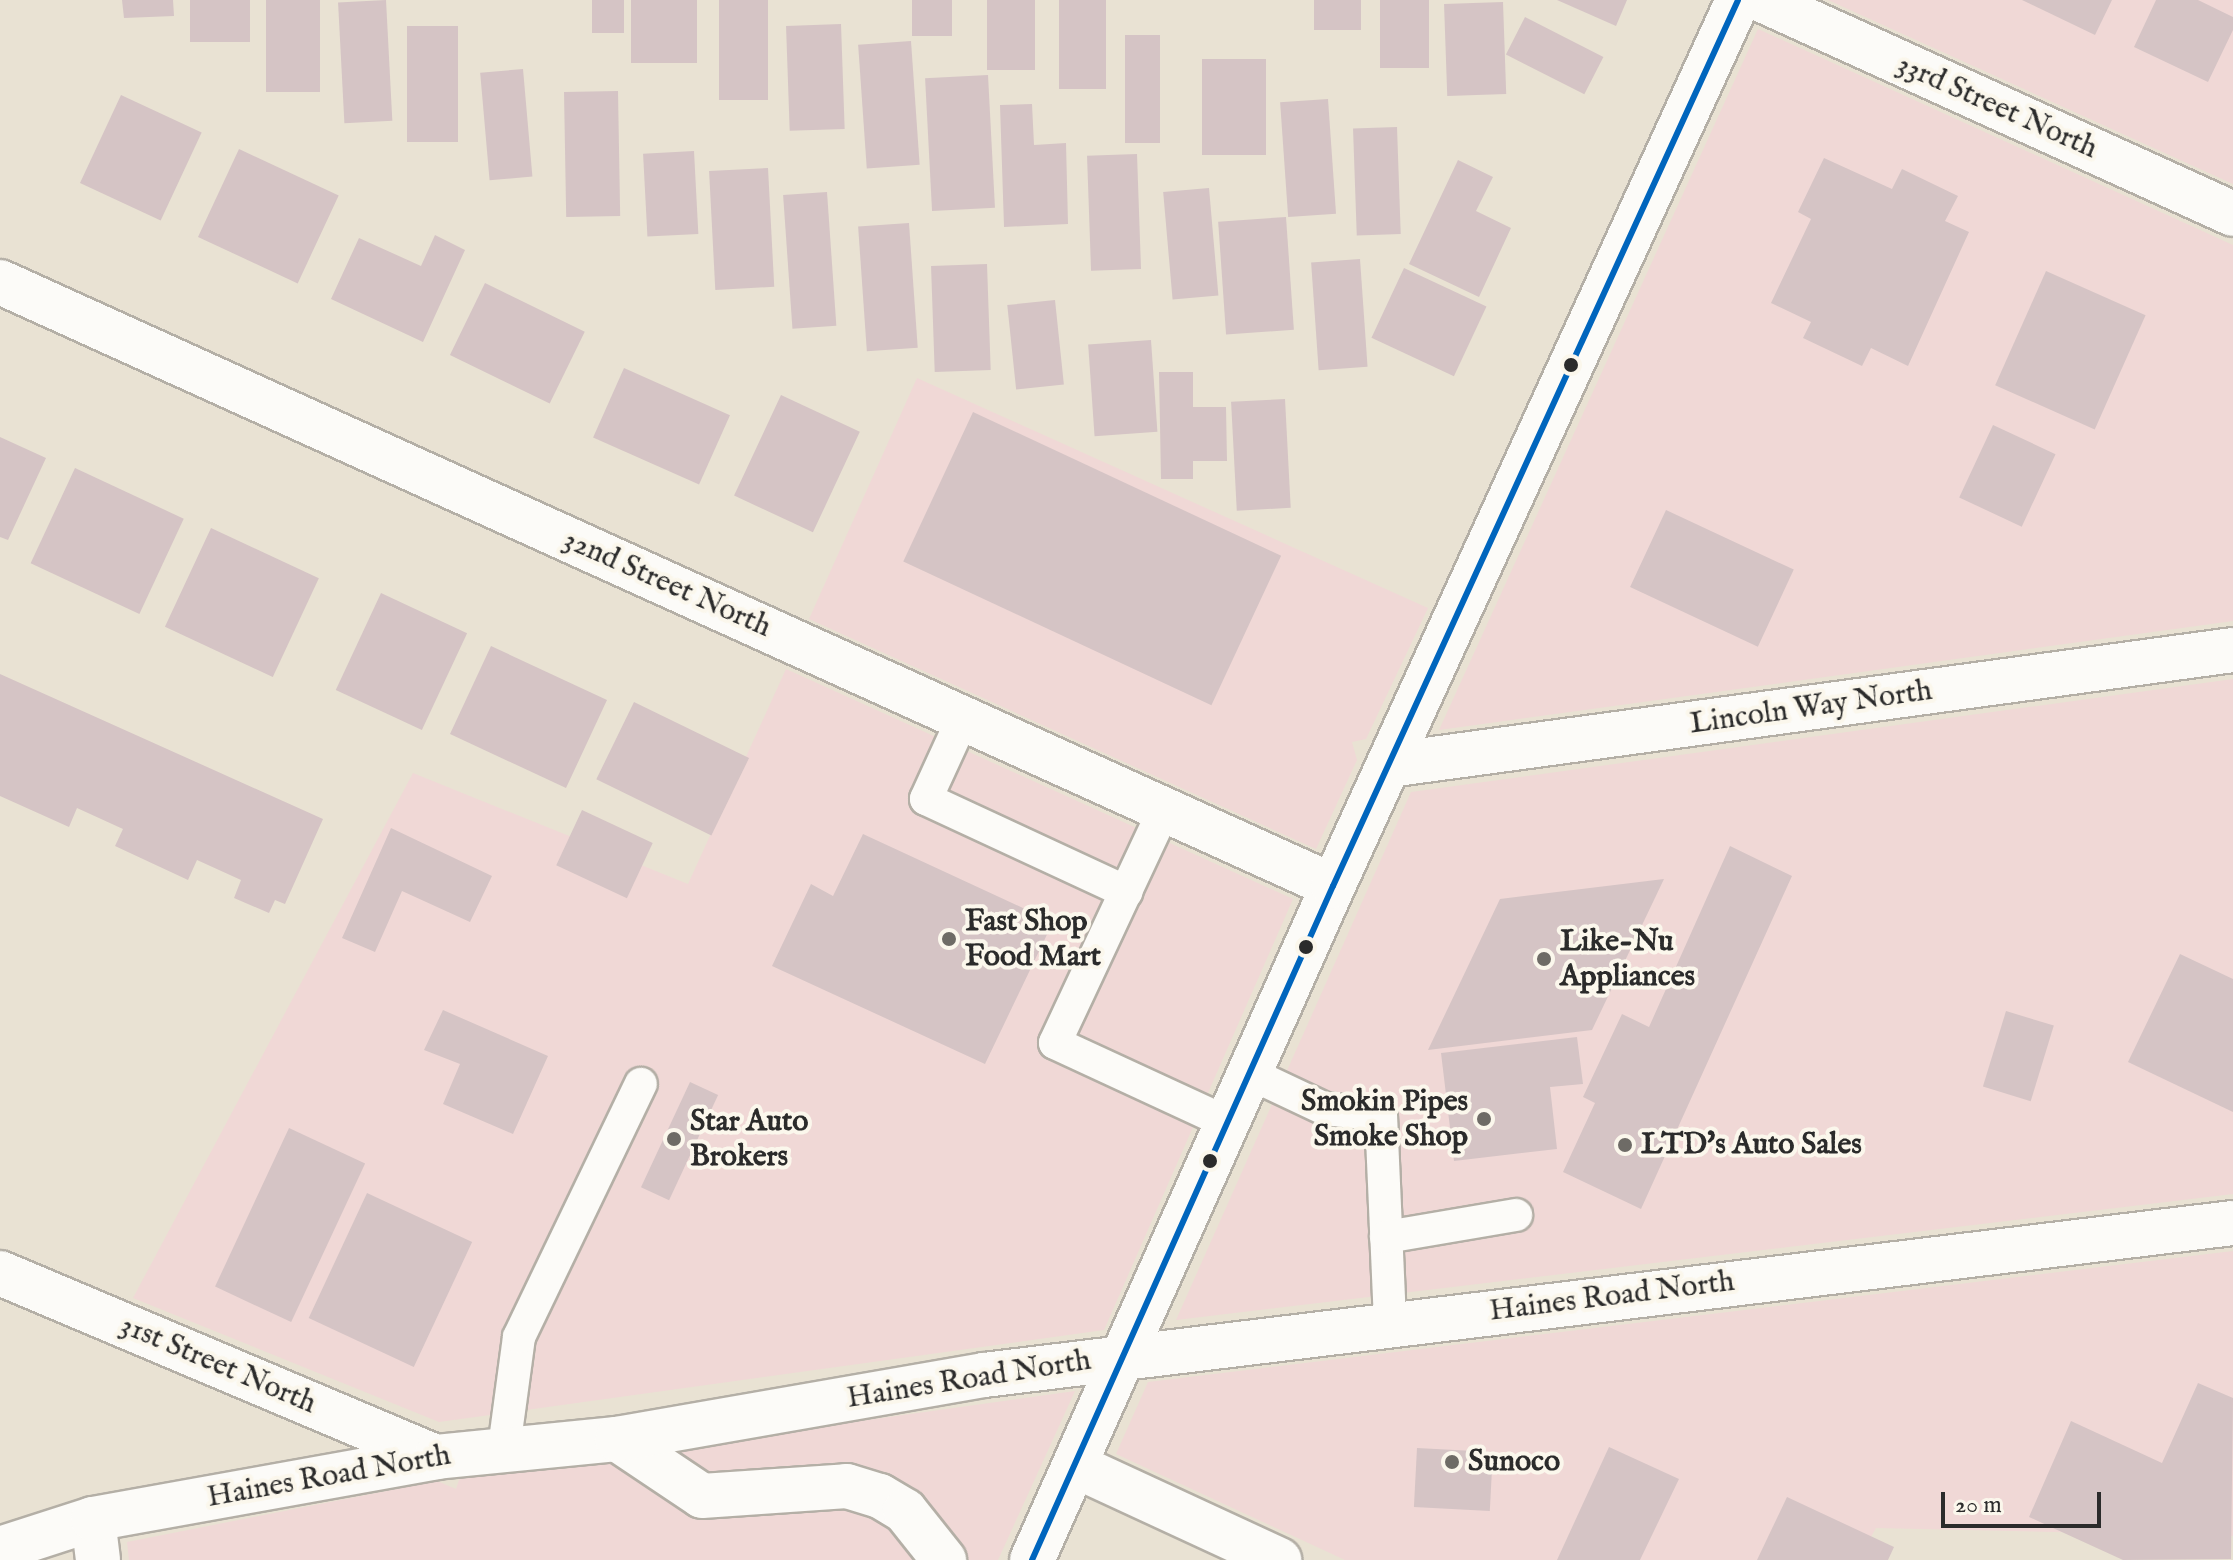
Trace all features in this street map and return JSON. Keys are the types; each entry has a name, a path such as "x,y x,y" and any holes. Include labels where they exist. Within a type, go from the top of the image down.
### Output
{"street":[{"path":"1032,1560 1333,886 1738,0"},
{"name":"33rd Street North","path":"1762,0 2233,214"},
{"name":"32nd Street North","path":"0,282 1333,886"},
{"name":"Lincoln Way North","path":"1389,765 2233,650"},
{"name":"Haines Road North","path":"0,1549 96,1540 436,1457 617,1439 984,1375 1126,1355 2233,1223"},
{"name":"31st Street North","path":"0,1273 436,1457"},
{"path":"617,1439 702,1496 847,1486 880,1496 905,1511 944,1560"},
{"path":"1076,1466 1279,1560"}],"lane":[{"path":"963,718 926,799 1126,892"},
{"path":"1164,810 1055,1043 1228,1123"},
{"path":"1251,1074 1325,1109 1381,1115 1390,1324"},
{"path":"504,1448 519,1337 641,1084"},
{"path":"1386,1237 1516,1215"}],"shaded area":[{"path":"1828,0 2233,0 2233,184"},
{"path":"1758,29 2233,245 2233,621 1439,730"},
{"path":"917,378 1428,608 1366,739 1352,742 1357,760 1316,849 809,619"},
{"path":"786,669 1293,899 1104,1330 439,1422 133,1298 413,773 688,884"},
{"path":"2233,679 2233,1194 1176,1320 1411,792"},
{"path":"2233,1251 2233,1536 1876,1528 1858,1560 1345,1560 1116,1454 1148,1382"},
{"path":"1075,1391 998,1560 129,1560 127,1542 437,1481 456,1489 460,1477"}],"building":[{"path":"122,0 173,0 174,16 124,18"},
{"path":"190,0 250,0 250,42 190,42"},
{"path":"266,0 320,0 320,92 266,92"},
{"path":"386,0 392,121 344,123 338,3"},
{"path":"592,0 624,0 624,33 592,33"},
{"path":"631,0 697,0 697,63 631,63"},
{"path":"719,0 768,0 768,100 719,100"},
{"path":"912,0 952,0 952,36 912,36"},
{"path":"987,0 1035,0 1035,70 987,70"},
{"path":"1059,0 1106,0 1106,89 1059,89"},
{"path":"1314,0 1361,0 1361,30 1314,30"},
{"path":"1380,0 1429,0 1429,68 1380,68"},
{"path":"1557,0 1627,0 1616,26"},
{"path":"2022,0 2112,0 2095,35"},
{"path":"2156,0 2198,0 2233,17 2233,30 2208,82 2134,47"},
{"path":"1503,2 1506,94 1447,96 1444,4"},
{"path":"1525,17 1603,57 1584,94 1506,54"},
{"path":"841,24 845,129 790,131 786,26"},
{"path":"407,26 458,26 458,142 407,142"},
{"path":"1125,35 1160,35 1160,143 1125,143"},
{"path":"911,41 920,165 867,168 858,45"},
{"path":"1202,59 1266,59 1266,155 1202,155"},
{"path":"523,69 532,177 490,180 480,73"},
{"path":"988,75 995,208 932,211 925,78"},
{"path":"618,91 620,216 566,217 564,92"},
{"path":"121,95 202,133 161,221 80,183"},
{"path":"1328,99 1336,214 1288,217 1280,102"},
{"path":"1032,104 1034,145 1066,143 1068,224 1004,227 1000,105"},
{"path":"1397,127 1401,234 1357,235 1353,129"},
{"path":"239,149 339,195 298,283 198,237"},
{"path":"694,151 698,234 647,237 643,154"},
{"path":"1137,154 1141,269 1091,271 1087,156"},
{"path":"1824,158 1892,189 1902,169 1958,196 1945,221 1969,232 1908,366 1871,348 1862,366 1803,338 1811,322 1771,303 1811,219 1798,212"},
{"path":"1458,160 1493,177 1476,211 1511,228 1479,297 1409,264"},
{"path":"768,168 774,287 715,290 709,171"},
{"path":"1209,188 1218,296 1173,300 1163,192"},
{"path":"827,192 836,326 792,329 783,195"},
{"path":"1286,217 1294,330 1226,334 1218,222"},
{"path":"909,223 918,348 867,351 858,227"},
{"path":"435,235 465,250 423,342 331,299 359,238 421,266"},
{"path":"1360,259 1368,367 1319,370 1311,262"},
{"path":"987,264 991,370 935,372 931,266"},
{"path":"1404,268 1486,306 1454,376 1371,338"},
{"path":"2046,271 2146,315 2095,430 1995,385"},
{"path":"485,283 585,332 550,404 450,355"},
{"path":"1055,300 1064,385 1016,390 1007,305"},
{"path":"1151,340 1157,432 1095,436 1088,344"},
{"path":"624,368 730,415 699,485 593,437"},
{"path":"1159,372 1193,372 1193,407 1226,407 1227,461 1193,461 1193,479 1161,479"},
{"path":"781,395 860,432 813,532 734,496"},
{"path":"1285,399 1291,508 1237,511 1231,402"},
{"path":"973,412 1281,556 1211,705 903,562"},
{"path":"1993,425 2056,454 2022,527 1959,498"},
{"path":"0,437 46,458 8,540 0,537"},
{"path":"75,468 184,519 139,614 31,563"},
{"path":"1666,510 1794,570 1758,647 1630,587"},
{"path":"211,528 319,578 273,677 165,627"},
{"path":"381,593 467,633 422,730 336,690"},
{"path":"491,646 607,700 566,788 450,734"},
{"path":"0,674 323,819 285,904 275,900 269,913 234,898 241,880 197,860 188,880 115,846 123,829 77,808 69,827 0,796"},
{"path":"634,702 749,758 711,835 596,779"},
{"path":"582,810 653,843 627,898 556,865"},
{"path":"391,828 492,876 470,922 402,891 375,952 342,938"},
{"path":"863,834 1053,922 985,1064 772,966 811,884 833,896"},
{"path":"1730,846 1792,876 1641,1209 1563,1172 1595,1103 1583,1097 1622,1014 1649,1027"},
{"path":"1664,879 1592,1030 1428,1050 1500,899"},
{"path":"2180,954 2233,979 2233,1112 2128,1062"},
{"path":"443,1010 548,1056 513,1134 443,1104 460,1064 424,1050"},
{"path":"2006,1011 2054,1026 2031,1101 1983,1087"},
{"path":"1577,1037 1583,1084 1550,1087 1557,1149 1454,1161 1441,1053"},
{"path":"690,1082 718,1095 669,1200 641,1187"},
{"path":"289,1128 365,1163 291,1322 215,1287"},
{"path":"367,1193 472,1242 414,1367 309,1318"},
{"path":"2198,1383 2233,1398 2231,1559 2123,1560 2029,1517 2071,1421 2162,1463"},
{"path":"1609,1447 1679,1479 1640,1560 1557,1560"},
{"path":"1417,1448 1493,1452 1490,1511 1414,1507"},
{"path":"1787,1497 1894,1547 1888,1560 1757,1560"}],"transit line":[{"path":"1032,1560 1333,886 1738,0"}],"place":[{"name":"Fast Shop Food Mart","path":"949,939"},
{"name":"Like-Nu Appliances","path":"1544,959"},
{"name":"Smokin Pipes Smoke Shop","path":"1484,1119"},
{"name":"Star Auto Brokers","path":"674,1139"},
{"name":"LTD's Auto Sales","path":"1625,1145"},
{"name":"Sunoco","path":"1452,1462"}]}
